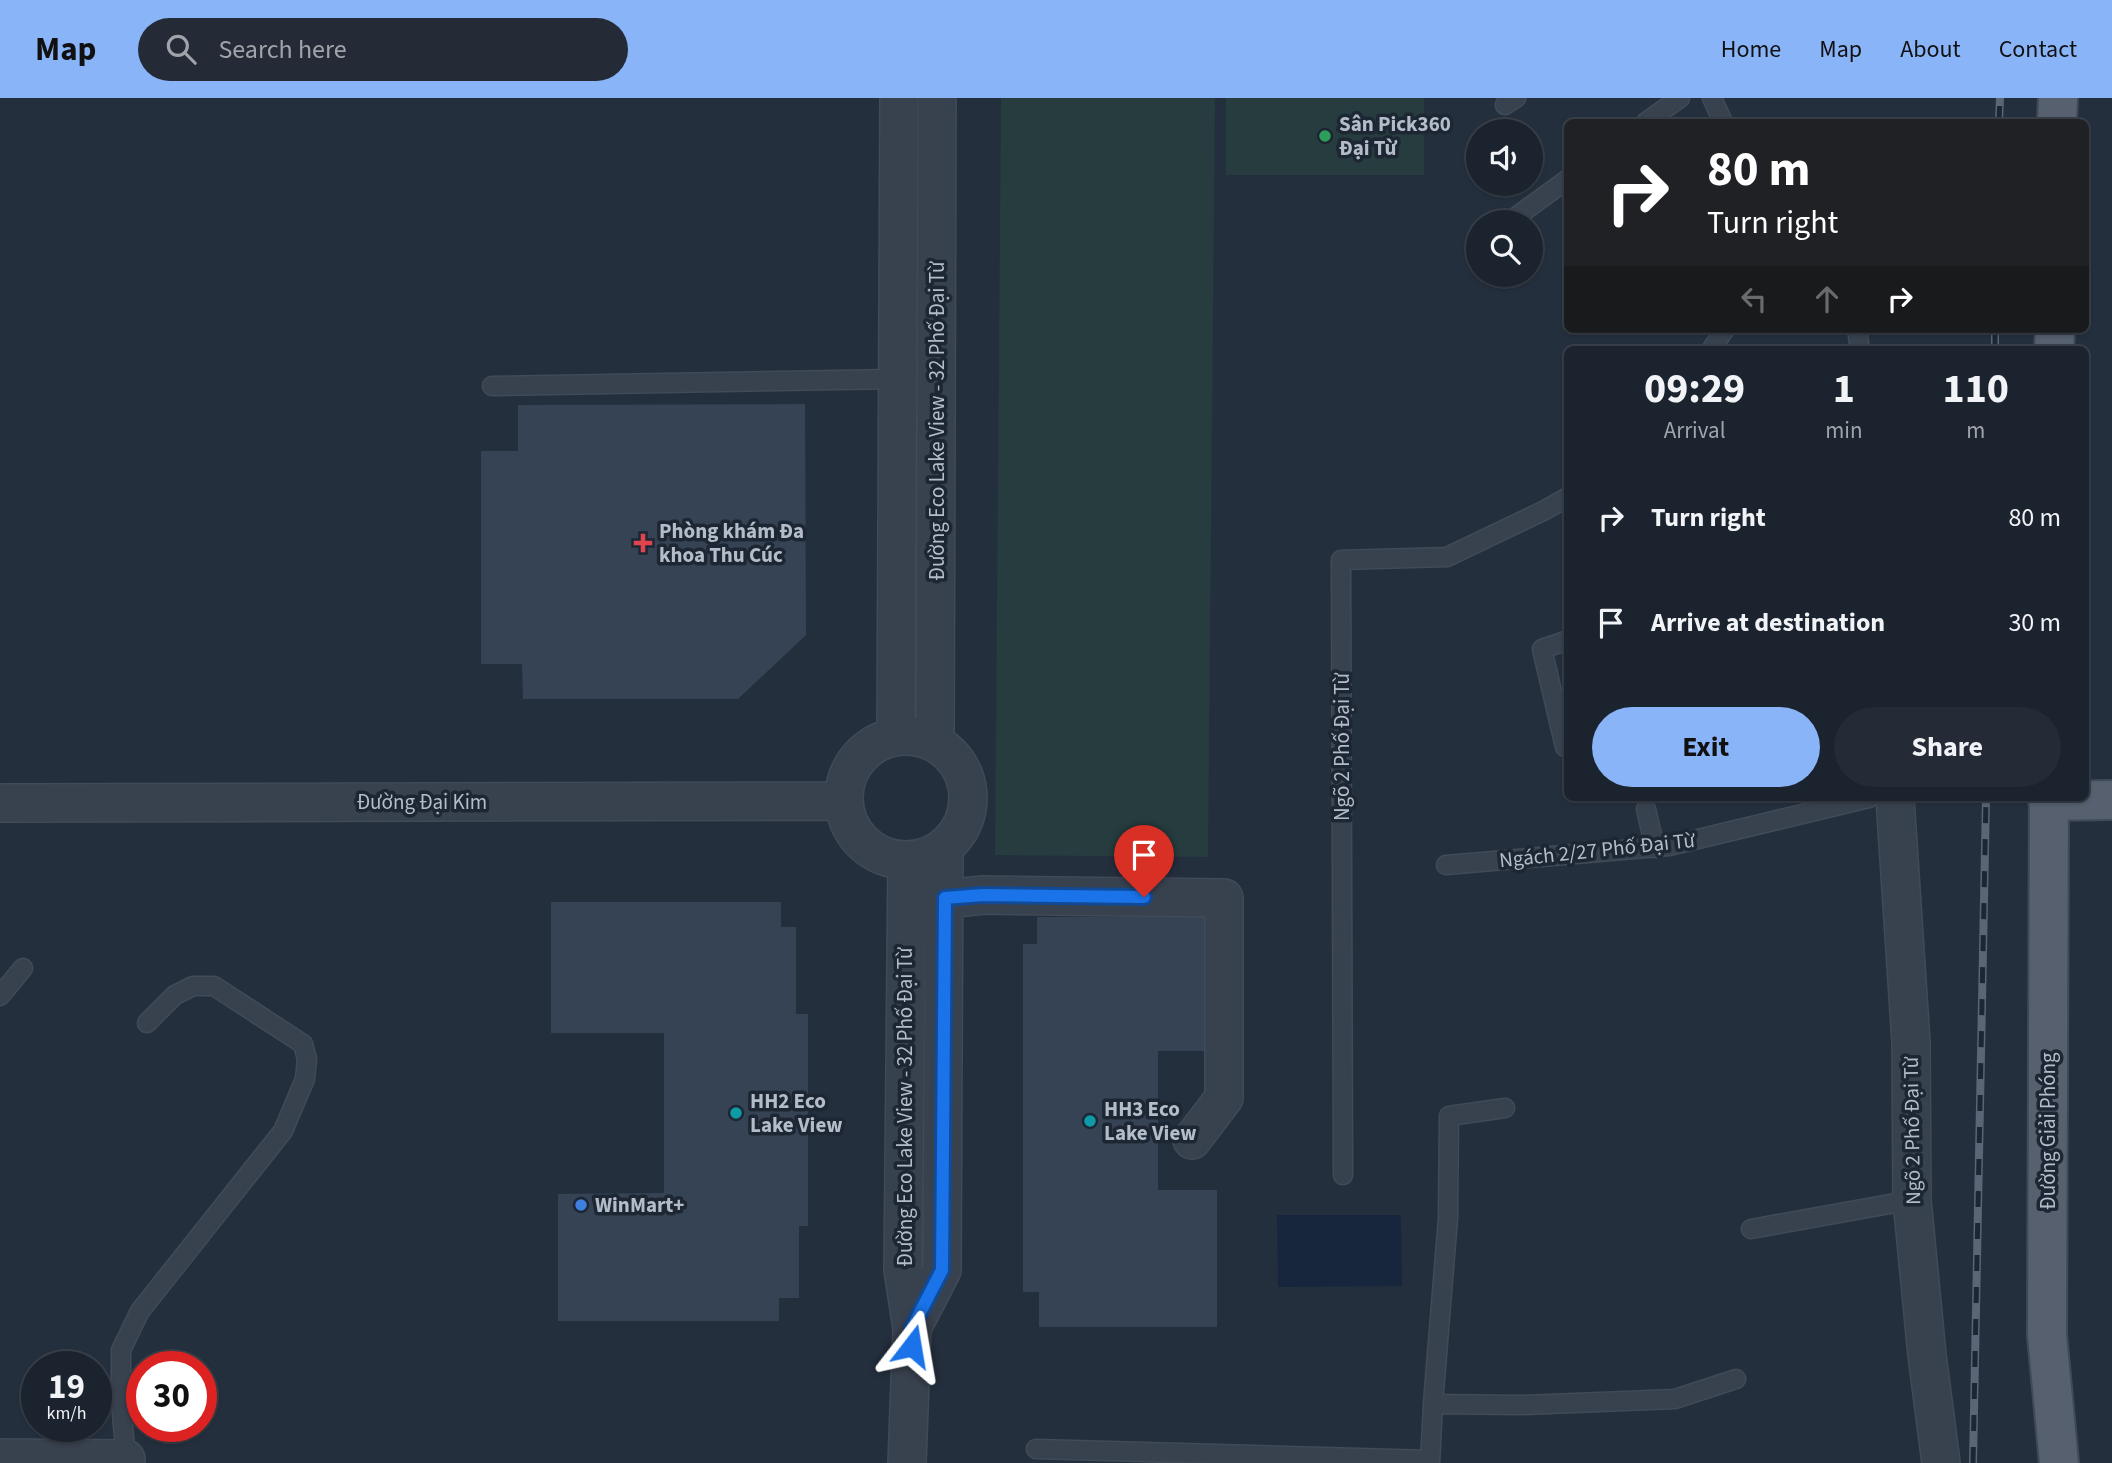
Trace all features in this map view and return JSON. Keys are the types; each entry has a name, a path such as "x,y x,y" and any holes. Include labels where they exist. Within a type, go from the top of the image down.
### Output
{"main road":[{"path":"2057,119 2058,98"},
{"path":"2089,800 2112,800"},
{"name":"Đường Giải Phóng","path":"2049,801 2047,1335 2059,1463"}],"street":[{"name":"Đường Eco Lake View - 32 Phố Đại Từ","path":"896,737 899,98"},
{"name":"Đường Eco Lake View - 32 Phố Đại Từ","path":"935,743 937,98"},
{"path":"896,737 923,738 935,743 952,756 964,773 969,794 967,815 958,833 944,848 926,857 907,860 888,858 870,849 857,836 847,820 845,783 852,766 864,752 879,742 896,737"},
{"name":"Đường Đại Kim","path":"0,803 844,801"},
{"name":"Ngõ 2 Phố Đại Từ","path":"1895,801 1911,1042 1912,1200 1941,1463"},
{"name":"Đường Eco Lake View - 32 Phố Đại Từ","path":"912,1337 942,1270 944,848"},
{"name":"Đường Eco Lake View - 32 Phố Đại Từ","path":"907,860 902,1270 912,1337"},
{"path":"945,898 983,895 1224,898 1224,1098 1192,1140"},
{"path":"907,1463 912,1337"},
{"path":"0,1458 126,1461"}],"lane":[{"path":"1650,119 1680,98"},
{"path":"1712,98 1722,119"},
{"path":"1525,210 1564,182"},
{"path":"492,386 898,379"},
{"name":"Ngõ 2 Phố Đại Từ","path":"1343,1175 1341,560 1447,557 1564,499"},
{"path":"1564,641 1542,649 1564,747"},
{"name":"Ngách 2/27 Phố Đại Từ","path":"1446,865 1655,848 1857,801"},
{"path":"1646,809 1655,848"},
{"path":"0,996 23,968"},
{"path":"126,1461 121,1403 121,1350 140,1311 283,1131 304,1079 307,1059 303,1044 214,986 193,986 175,995 147,1023"},
{"path":"1036,1449 1430,1461 1448,1218 1449,1116 1505,1108"},
{"path":"1751,1229 1912,1200"},
{"path":"1433,1404 1521,1405 1675,1398 1736,1379"}],"green space":[{"path":"1001,98 1215,98 1208,857 995,855"},
{"name":"Sân Pick360 Đại Từ","path":"1226,98 1424,98 1424,175 1226,175"}],"water":[{"path":"1277,1215 1401,1215 1402,1286 1278,1287"}],"building":[{"name":"Phòng khám Đa khoa Thu Cúc","path":"805,404 806,635 738,699 523,699 522,664 481,664 481,451 518,451 518,405"},
{"name":"HH2 Eco Lake View","path":"551,902 781,902 781,927 796,927 796,1014 808,1014 808,1226 799,1226 799,1298 779,1298 779,1321 558,1321 558,1194 664,1193 664,1033 551,1033"},
{"name":"HH3 Eco Lake View","path":"1216,916 1217,1051 1158,1051 1158,1190 1217,1190 1217,1327 1039,1327 1039,1292 1023,1292 1023,944 1037,944 1037,917"}],"railway":[{"path":"1999,119 2000,98"},
{"path":"1995,333 1995,346"},
{"path":"1973,1463 1986,801"}],"place":[{"name":"Sân Pick360 Đại Từ","path":"1325,136"},
{"name":"Phòng khám Đa khoa Thu Cúc","path":"643,543"},
{"name":"HH2 Eco Lake View","path":"736,1113"},
{"name":"HH3 Eco Lake View","path":"1090,1121"},
{"name":"WinMart+","path":"581,1205"}],"route":[{"path":"912,1346 912,1328 942,1270 945,898 983,895 1144,897"}]}
